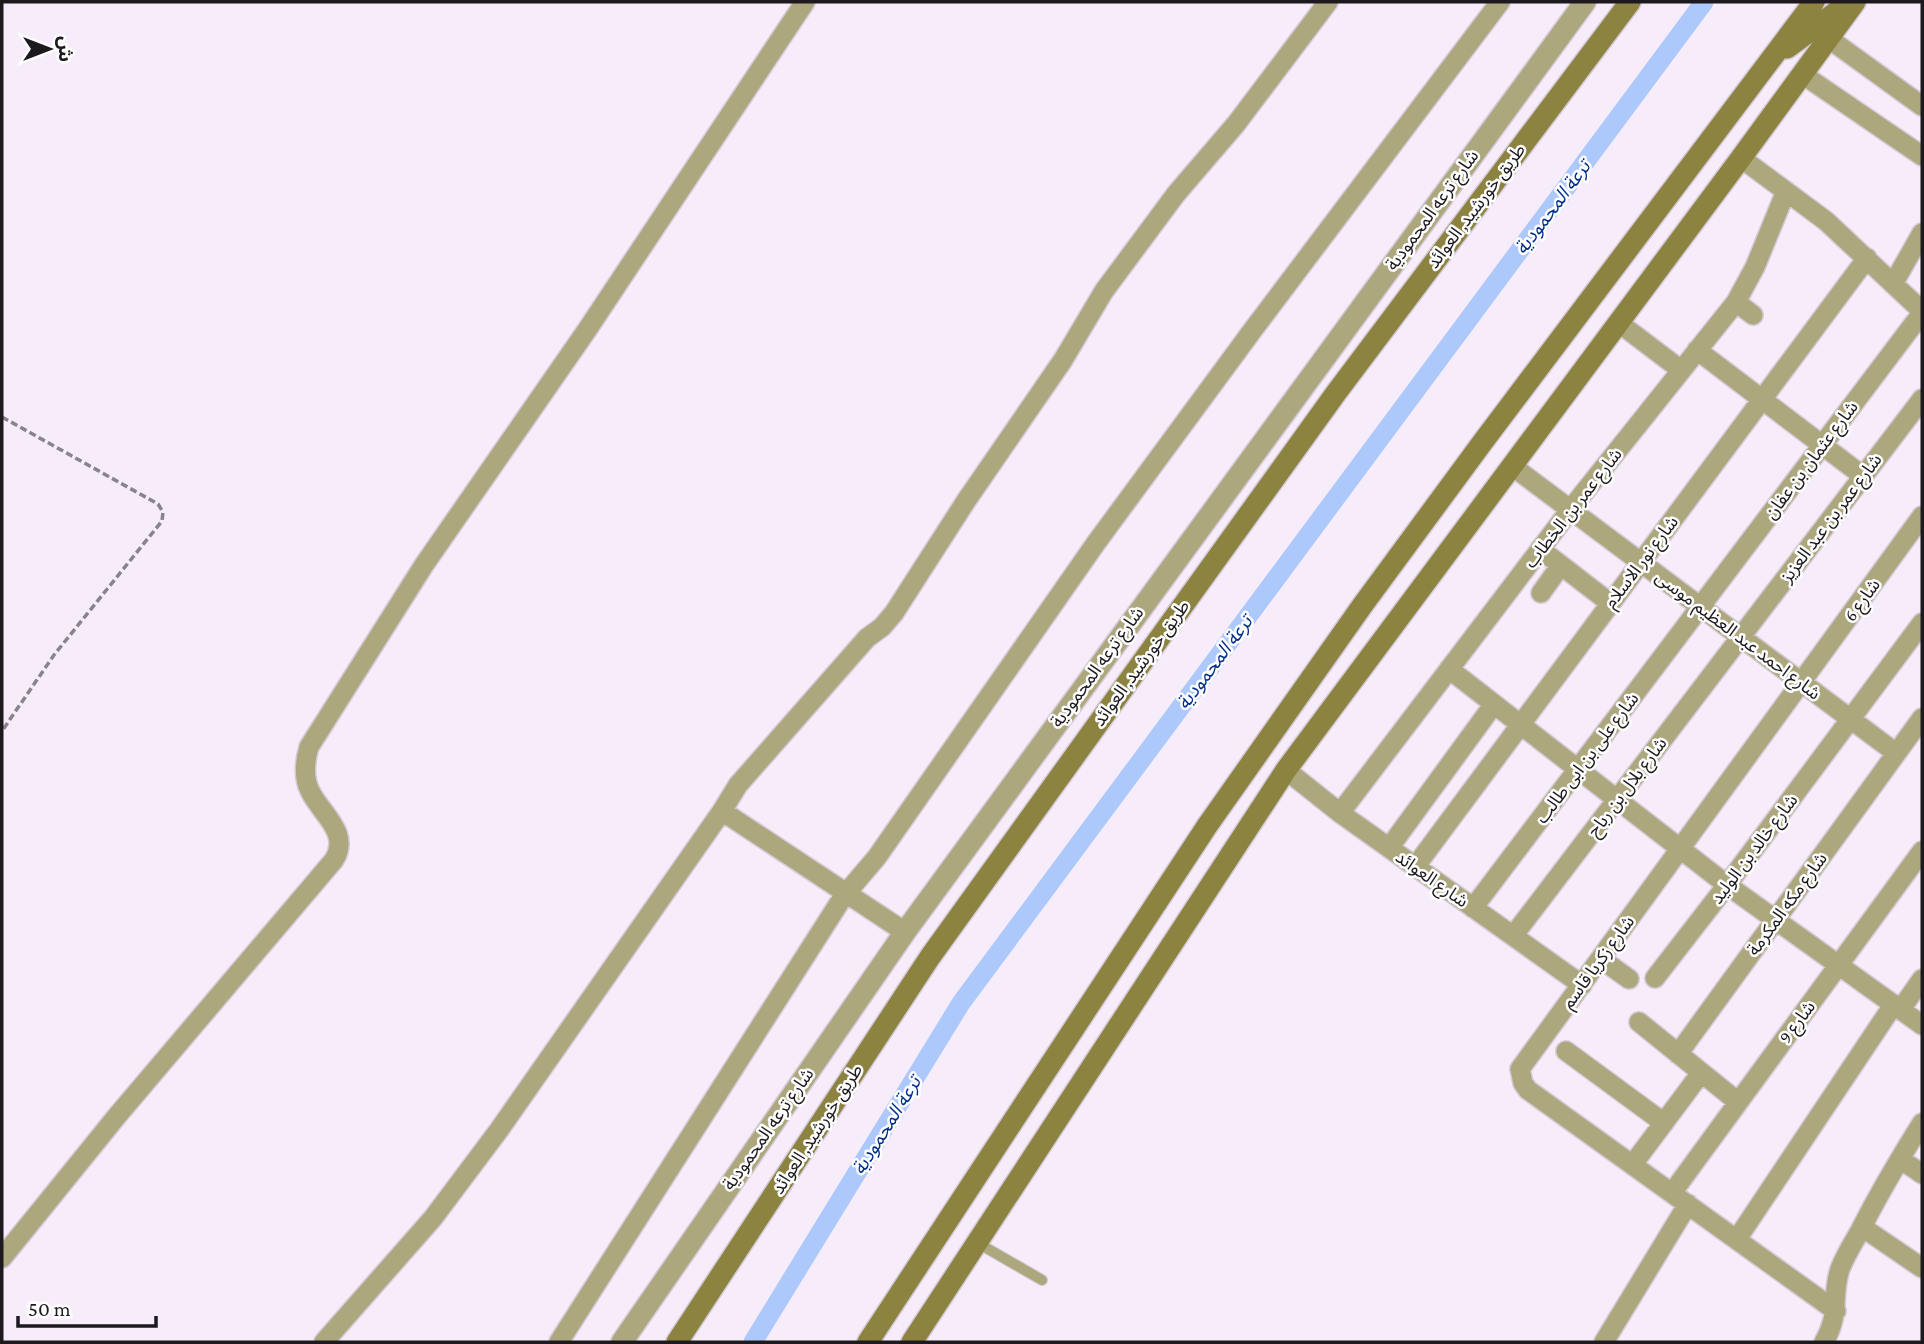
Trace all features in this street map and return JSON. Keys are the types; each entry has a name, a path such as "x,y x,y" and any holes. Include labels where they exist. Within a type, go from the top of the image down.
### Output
{"main road":[{"path":"1600,41 1616,2"},
{"name":"طريق خورشيد, العوائد","path":"677,1342 930,957 1336,393 1630,2"},
{"path":"868,1342 1207,826 1466,464 1814,2"},
{"path":"1769,62 1852,2"},
{"path":"912,1342 1286,770 1741,158 1852,2"}],"street":[{"path":"2,1258 117,1116 334,860 340,839 309,790 305,775 309,747 424,565 587,330 805,2"},
{"path":"324,1342 433,1218 458,1185 738,785 867,638 882,627 894,613 966,501 1063,360 1104,291 1328,2"},
{"path":"559,1342 846,893 877,857 1194,409 1500,2"},
{"name":"شارع ترعه المحمودية","path":"622,1342 905,932 1241,468 1585,2"},
{"path":"1828,38 1919,96"},
{"path":"1802,74 1922,156"},
{"path":"1741,158 1826,221 1922,312"},
{"name":"شارع عمر بن الخطاب","path":"1340,813 1570,510 1736,302 1747,284 1786,191"},
{"path":"1893,284 1922,233"},
{"path":"1763,247 1779,260"},
{"name":"شارع نور الاسلام","path":"1415,867 1867,258"},
{"path":"1736,302 1753,315"},
{"name":"شارع عثمان بن عفان","path":"1700,607 1922,312"},
{"path":"1619,323 1681,370"},
{"path":"1697,350 1863,476"},
{"name":"شارع عمر بن عبد العزيز","path":"1741,637 1922,399"},
{"name":"شارع احمد عبد العظيم موسى","path":"1512,466 1896,753"},
{"name":"شارع 6","path":"1681,849 1922,518"},
{"path":"1540,549 1611,603"},
{"path":"1541,593 1561,565"},
{"name":"شارع على بن ابى طالب","path":"1473,908 1700,607"},
{"name":"شارع خالد بن الوليد","path":"1655,978 1922,623"},
{"name":"شارع بلال بن رباح","path":"1513,936 1741,637"},
{"path":"1449,669 1727,885 1922,1025"},
{"path":"1389,848 1494,704"},
{"name":"شارع مكه المكرمة","path":"1678,1054 1922,718"},
{"name":"شارع العوائد","path":"1286,770 1340,813 1582,985"},
{"path":"722,811 905,932"},
{"name":"شارع زكريا قاسم","path":"1633,1164 1528,1090 1520,1076 1520,1069 1681,849"},
{"name":"شارع 9","path":"1613,1339 1680,1198 1738,1102 1922,852"},
{"path":"1601,959 1629,979"},
{"path":"1737,1239 1898,1007 1922,979"},
{"path":"1639,1022 1738,1102"},
{"path":"1566,1051 1664,1123"},
{"path":"1701,1073 1633,1164 1836,1311"},
{"path":"1824,1342 1831,1330 1836,1311 1836,1289 1840,1271 1899,1159 1922,1123"},
{"path":"1899,1159 1922,1174"},
{"path":"1862,1227 1922,1268"}],"lane":[{"path":"976,1241 1042,1280"}],"path":[{"path":"2,417 158,504 163,516 159,525 54,655 2,731"}],"waterway":[{"name":"ترعة المحمودية","path":"753,1342 961,1003 1704,2"}]}
